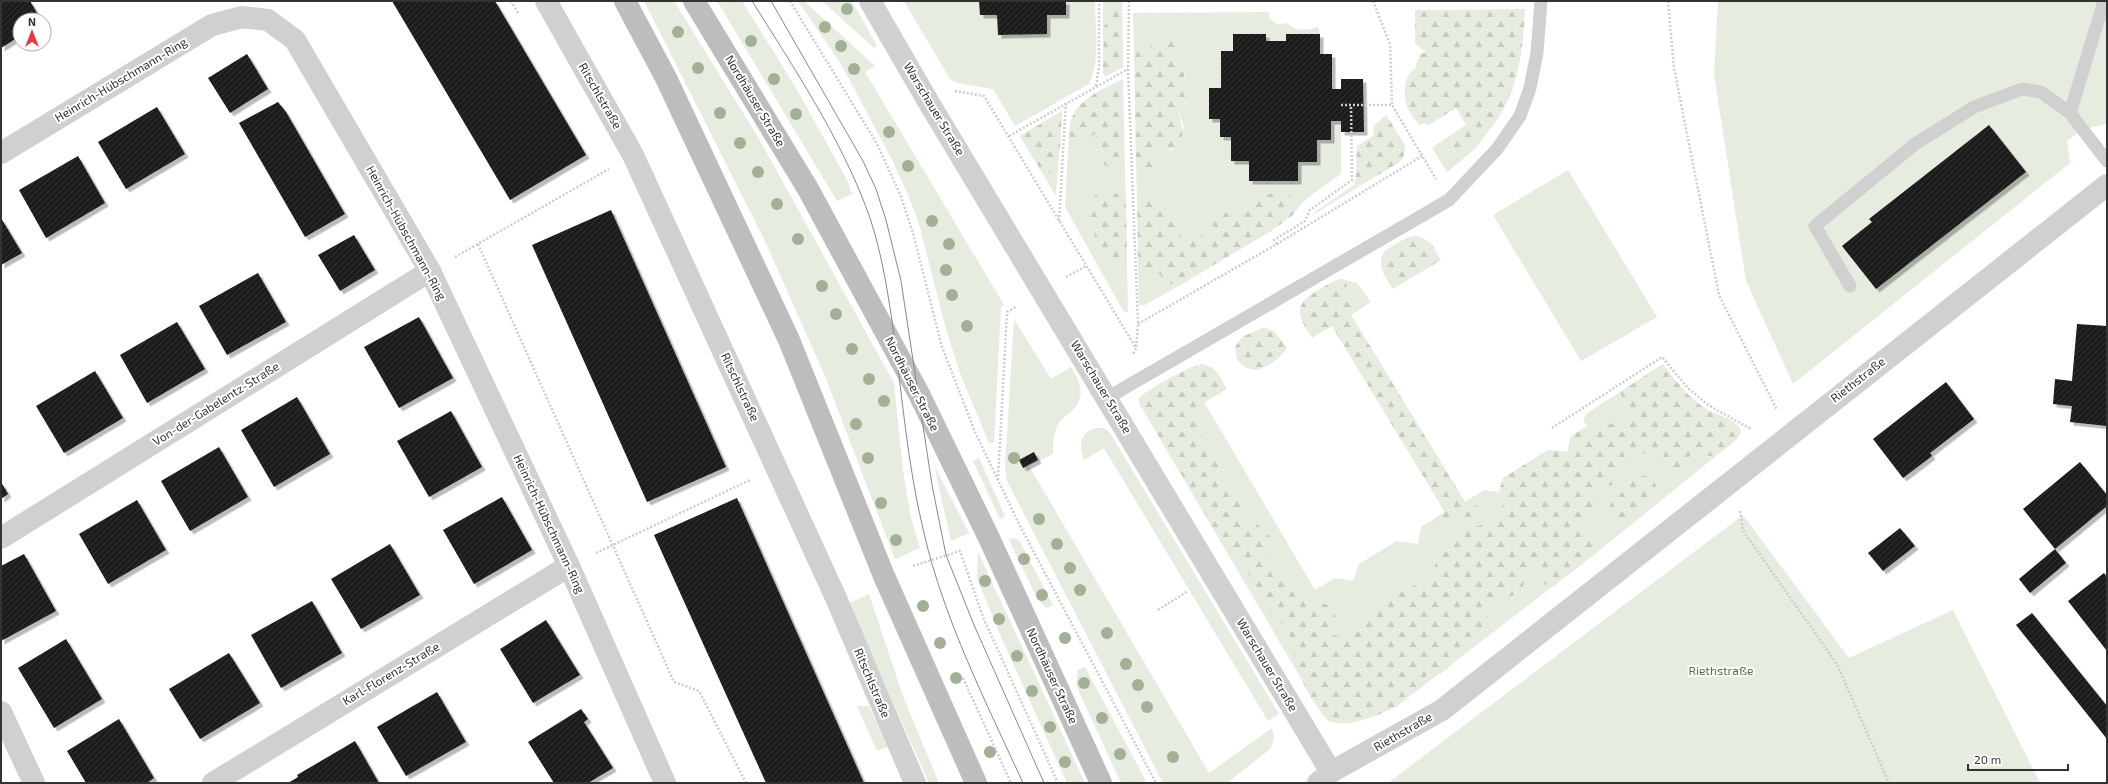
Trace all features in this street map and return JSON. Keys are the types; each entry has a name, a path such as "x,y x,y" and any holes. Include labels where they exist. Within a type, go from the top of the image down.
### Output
{"main road":[{"path":"625,1 666,78 789,340 874,551 976,783"},
{"name":"Nordhäuser Straße","path":"694,1 808,188 918,394 989,538 1101,783"},
{"path":"959,746 970,783"}],"street":[{"name":"Ritschlstraße","path":"546,1 633,155 836,598 915,783"},
{"name":"Warschauer Straße","path":"870,1 1107,398 1329,779"},
{"name":"Heinrich-Hübschmann-Ring","path":"1,153 212,25 242,17 268,20 295,40 430,271 569,566 665,783"},
{"name":"Riethstraße","path":"1329,779 1442,710 1789,434 2105,190"},
{"name":"Von-der-Gabelentz-Straße","path":"1,538 430,271"},
{"name":"Karl-Florenz-Straße","path":"214,783 569,566"},
{"path":"1,712 34,783"}],"lane":[{"path":"1107,398 1449,200 1497,149 1520,116 1530,88 1537,53 1541,1"},
{"path":"2070,113 2104,1"},
{"path":"1850,286 1815,226 1915,144 1974,107 2022,89 2042,92 2070,113 2107,161"}],"path":[{"path":"790,1 877,144 891,174 913,232 942,347 975,432 998,481 1156,783"},
{"path":"1096,86 1099,66 1099,1"},
{"path":"1128,1 1128,69 1138,324 1136,348 1129,360"},
{"path":"1373,1 1390,44 1392,104 1449,200"},
{"path":"1668,1 1674,68 1719,295 1789,434"},
{"path":"1009,136 1066,102 1128,69"},
{"path":"948,90 984,96 1136,348"},
{"path":"1059,221 1066,102"},
{"path":"1341,104 1392,104"},
{"path":"1277,244 1274,240 1305,221 1310,210 1352,180 1351,105"},
{"path":"430,271 633,155"},
{"path":"1138,324 1277,244 1422,156"},
{"path":"478,244 674,682 699,691 746,783"},
{"path":"998,481 1007,312 1042,290"},
{"path":"1552,428 1662,357 1687,387 1708,405 1736,421"},
{"path":"569,566 751,480"},
{"path":"1722,488 1740,511 1743,530 1746,535 1837,664 1889,783"},
{"path":"912,565 960,551 984,617 1058,783"},
{"path":"1158,610 1212,576"}],"green space":[{"path":"644,1 674,1 758,137 894,383 903,471 911,518 920,548 895,559 825,376 765,241"},
{"path":"717,1 742,1 796,88 847,180 852,194 837,201"},
{"path":"798,1 804,1 875,66 865,72 1004,305 1001,307 994,443 989,443 960,373 946,329 919,224 908,194 889,154 841,64"},
{"path":"822,1 852,1 877,46 874,48"},
{"path":"904,1 979,1 980,15 997,15 998,35 1047,34 1047,15 1066,15 1066,1 1095,1 1096,54 1093,74 1089,84 1015,126 993,89 957,83 950,79"},
{"path":"1103,1 1122,1 1123,67 1106,76 1103,74"},
{"path":"1718,1 2107,1 2107,124 2083,129 2067,141 2070,163 1793,384 1746,281 1714,74"},
{"path":"1116,7 1122,9 1123,67 1106,76 1103,74 1104,27 1108,20 1107,14"},
{"path":"1525,9 1523,39 1518,69 1509,98 1502,111 1492,126 1481,133 1469,144 1455,149 1445,146 1440,142 1466,125 1456,108 1429,125 1424,123 1419,125 1409,111 1406,103 1405,89 1407,79 1411,71 1415,69 1420,54 1426,52 1415,43 1415,10"},
{"path":"1269,12 1269,17 1275,23 1287,23 1294,28 1302,30 1318,26 1320,34 1286,34 1286,41 1266,41 1266,34 1233,34 1233,51 1221,51 1221,88 1209,89 1209,119 1220,119 1220,137 1231,137 1231,161 1249,161 1249,181 1298,181 1298,162 1317,162 1317,140 1331,121 1341,121 1341,174 1306,199 1298,208 1297,202 1273,193 1253,199 1244,210 1215,215 1210,238 1194,234 1180,240 1175,216 1163,212 1157,201 1143,196 1137,200 1136,169 1143,172 1156,148 1173,150 1184,127 1178,110 1191,100 1184,82 1185,74 1176,57 1154,42 1149,49 1143,51 1134,48 1133,13"},
{"path":"1164,39 1172,40 1177,48 1176,57 1185,63 1184,82 1192,91 1191,100 1178,110 1182,136 1178,147 1166,150 1156,149 1157,158 1155,166 1151,171 1143,172 1136,169 1134,48 1143,51 1148,49 1154,42"},
{"path":"1123,79 1128,312 1124,312 1065,207 1069,130 1076,110 1088,98"},
{"path":"1123,79 1124,169 1116,169 1109,167 1100,160 1095,148 1096,133 1086,140 1081,137 1076,140 1070,137 1070,125 1073,115 1078,107 1086,100 1094,94"},
{"path":"1062,111 1056,196 1020,136"},
{"path":"1062,111 1060,150 1053,153 1056,156 1055,162 1052,165 1052,171 1049,174 1043,174 1020,136"},
{"path":"1386,115 1405,145 1404,155 1400,162 1363,184 1354,185 1356,177 1357,146 1373,136 1374,126"},
{"path":"1493,125 1475,149 1447,172 1432,148 1440,142 1444,146 1472,142 1479,134"},
{"path":"1568,170 1657,317 1581,361 1493,215"},
{"path":"1363,184 1313,215 1315,212 1354,185"},
{"path":"1100,190 1126,196 1127,259 1120,261 1103,252 1096,242 1094,232 1085,222 1084,209"},
{"path":"1273,193 1288,194 1297,202 1298,208 1293,215 1271,231 1182,284 1171,284 1162,280 1160,274 1148,275 1138,269 1137,200 1143,196 1157,201 1163,212 1175,216 1182,228 1180,240 1194,234 1210,238 1215,215 1244,210 1252,199"},
{"path":"1413,236 1423,238 1430,244 1441,260 1393,289 1381,266 1382,255 1392,246"},
{"path":"1413,236 1428,241 1432,244 1436,253 1435,264 1405,281 1399,280 1386,269 1387,254 1394,250 1405,239"},
{"path":"1138,269 1148,275 1160,274 1171,284 1182,284 1145,305 1139,305"},
{"path":"1342,279 1357,283 1371,302 1351,315 1465,502 1484,490 1499,492 1503,478 1548,450 1568,452 1571,436 1587,426 1583,420 1586,414 1663,364 1677,383 1693,399 1706,409 1731,420 1739,427 1741,432 1737,439 1595,554 1397,706 1357,722 1348,723 1331,721 1322,714 1139,403 1139,398 1152,388 1172,376 1193,367 1208,366 1217,372 1227,389 1204,402 1315,590 1335,578 1353,581 1359,564 1397,541 1418,544 1421,527 1445,512 1332,326 1312,338 1301,317 1300,311 1302,306 1311,295 1327,285"},
{"path":"1342,279 1347,285 1344,299 1345,302 1354,303 1360,309 1351,315 1465,502 1474,496 1472,504 1477,505 1480,511 1479,522 1471,525 1455,518 1452,526 1438,527 1434,519 1445,512 1332,326 1314,332 1307,330 1303,323 1300,311 1303,302 1325,286"},
{"path":"1014,319 1051,379 1071,367 1080,385 1080,395 1077,405 1059,423 1057,427 1054,438 1053,454 1029,466 1209,773 1272,728 1274,739 1270,749 1227,783 1163,783 1007,481 1005,467"},
{"path":"1264,327 1275,332 1287,348 1276,360 1265,367 1255,370 1245,367 1237,360 1235,347 1242,337"},
{"path":"1202,364 1207,365 1218,373 1222,381 1224,391 1204,402 1206,407 1198,418 1205,444 1212,452 1219,456 1221,481 1232,489 1239,497 1243,507 1244,520 1257,524 1271,537 1266,563 1274,569 1286,574 1291,584 1303,591 1310,599 1334,607 1336,623 1333,635 1348,639 1354,633 1366,613 1377,607 1387,605 1394,593 1421,583 1433,581 1437,554 1450,550 1459,536 1469,529 1496,520 1503,505 1499,492 1503,478 1548,450 1568,452 1571,436 1580,431 1599,432 1606,426 1614,423 1631,421 1629,404 1624,401 1620,392 1663,364 1677,383 1693,399 1706,409 1731,420 1739,427 1741,432 1732,444 1718,454 1705,456 1693,452 1688,458 1682,460 1683,467 1673,472 1662,470 1656,455 1634,452 1622,458 1619,476 1612,485 1602,486 1597,491 1598,498 1596,506 1582,512 1583,531 1589,529 1598,545 1595,554 1555,585 1546,585 1542,582 1539,575 1541,568 1539,564 1525,579 1522,593 1501,599 1488,609 1488,625 1485,631 1464,645 1456,656 1453,664 1440,674 1428,675 1397,706 1376,716 1353,722 1340,716 1330,722 1321,712 1307,691 1293,654 1289,628 1278,621 1268,610 1265,598 1250,577 1243,561 1230,556 1139,403 1139,398 1144,394 1189,368"},
{"path":"1097,428 1104,428 1110,433 1279,714 1268,721 1104,448 1084,460 1081,450 1082,440 1087,432"},
{"path":"979,458 1005,516 1000,519 973,461"},
{"path":"934,465 969,533 951,541"},
{"path":"1638,476 1653,476 1656,487 1651,497 1651,505 1637,516 1620,522 1612,513 1610,507 1613,495 1624,492 1624,482"},
{"name":"Riethstraße","path":"1743,515 1849,658 1953,610 2040,783 1388,783"},
{"path":"1013,538 1019,540 1053,605 1046,608 1037,598 1009,540"},
{"path":"978,552 1085,783 1067,783 1001,637 977,578"},
{"path":"869,594 904,699 939,783 929,783 849,603"},
{"path":"1085,667 1147,783 1121,783 1076,685 1078,670"},
{"path":"857,706 869,706 888,747 877,751"}],"building":[{"path":"1,1 30,1 36,12 12,12 12,41 1,48"},
{"path":"392,1 495,1 586,155 510,200"},
{"path":"979,1 1066,1 1066,15 1047,15 1047,34 998,35 997,15 980,15"},
{"path":"1233,34 1266,34 1266,41 1286,41 1286,34 1320,34 1320,54 1332,54 1332,89 1341,89 1341,79 1363,79 1364,132 1341,132 1341,121 1331,121 1331,140 1317,140 1317,162 1298,162 1298,181 1249,181 1249,161 1231,161 1231,137 1220,137 1220,119 1209,119 1209,88 1221,88 1221,51 1233,51"},
{"path":"247,54 268,89 230,113 208,78"},
{"path":"278,102 286,112 345,214 305,237 239,123"},
{"path":"157,107 185,154 126,189 98,142"},
{"path":"1989,125 2026,172 1876,289 1842,246 1872,222 1869,219"},
{"path":"78,156 105,203 46,238 19,190"},
{"path":"611,210 726,467 647,502 532,245"},
{"path":"1,218 22,253 1,265"},
{"path":"354,235 375,270 340,291 318,255"},
{"path":"258,273 286,322 227,355 199,306"},
{"path":"419,317 453,378 399,408 364,347"},
{"path":"177,322 205,369 147,403 120,355"},
{"path":"2077,324 2107,326 2107,426 2070,422 2072,406 2053,404 2055,379 2072,381"},
{"path":"95,371 123,418 64,453 36,406"},
{"path":"1946,382 1974,419 1930,453 1932,456 1903,478 1873,439"},
{"path":"297,397 330,454 274,487 241,430"},
{"path":"451,411 482,467 429,497 397,441"},
{"path":"219,447 248,497 190,531 161,481"},
{"path":"1034,452 1038,460 1023,468 1019,460"},
{"path":"2080,462 2107,495 2107,506 2055,549 2023,509"},
{"path":"1,482 8,494 1,499"},
{"path":"502,497 532,550 474,584 443,530"},
{"path":"737,498 864,783 766,783 654,535"},
{"path":"137,500 166,550 108,584 79,534"},
{"path":"1900,528 1915,546 1883,571 1868,553"},
{"path":"390,544 420,595 361,629 331,579"},
{"path":"2055,549 2066,563 2030,593 2019,579"},
{"path":"24,554 56,611 1,641 1,566"},
{"path":"2104,573 2107,577 2107,651 2068,601"},
{"path":"312,601 342,653 281,688 251,635"},
{"path":"2032,613 2107,706 2107,739 2016,625"},
{"path":"546,620 580,675 533,703 500,649"},
{"path":"66,639 102,699 54,728 18,668"},
{"path":"229,653 260,703 200,739 169,689"},
{"path":"437,692 466,742 406,776 377,727"},
{"path":"581,709 588,719 584,722 613,768 588,783 554,783 528,742"},
{"path":"119,719 154,778 147,783 86,783 67,751"},
{"path":"355,741 379,783 288,783 298,777 297,775"}],"tram line":[{"path":"752,1 817,106 846,162 870,218 886,282 913,481 932,565 954,629 1023,783"},
{"path":"771,1 863,161 876,189 886,220 901,281 932,485 946,555 974,625 1044,783"}]}
